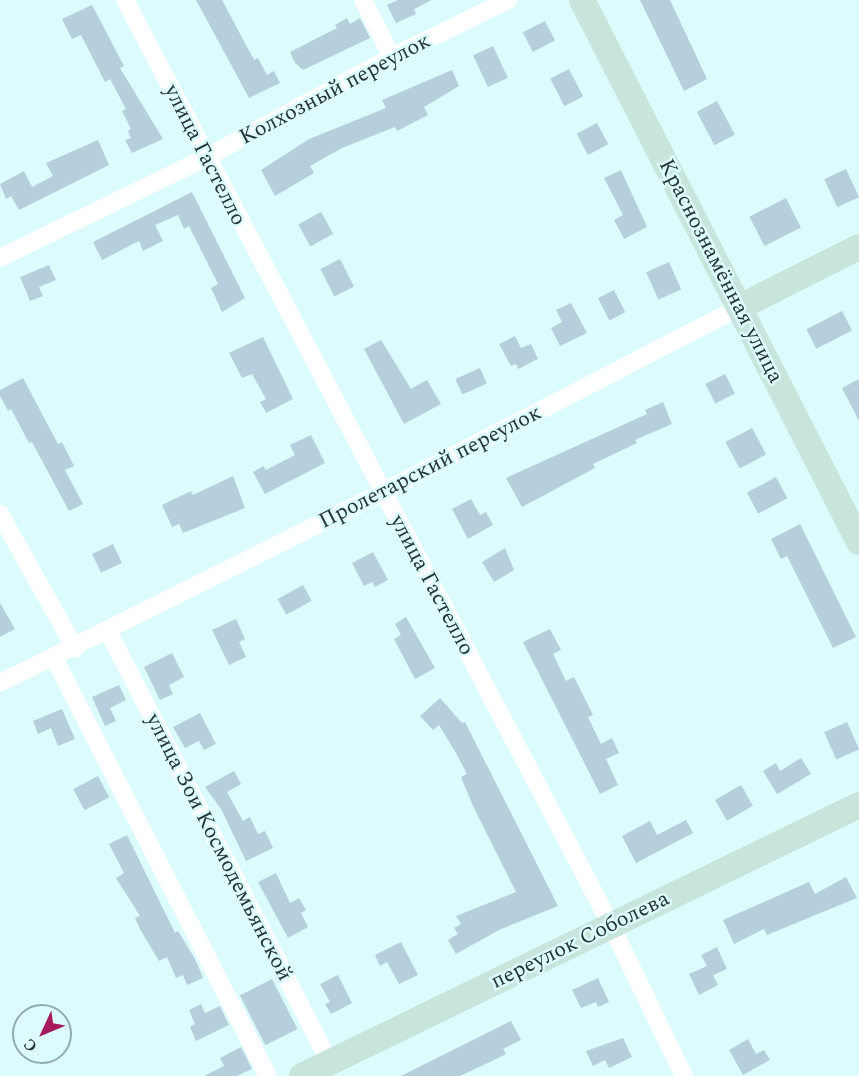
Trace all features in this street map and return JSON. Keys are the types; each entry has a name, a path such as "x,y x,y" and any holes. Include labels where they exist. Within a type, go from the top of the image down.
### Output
{"main road":[{"name":"Краснознамённая улица","path":"582,0 859,542"},
{"name":"Пролетарский переулок","path":"740,307 859,247"},
{"name":"переулок Соболева","path":"303,1076 859,805"}],"street":[{"name":"улица Гастелло","path":"125,0 205,158 611,925 684,1076"},
{"path":"363,0 392,57"},
{"name":"Колхозный переулок","path":"0,258 205,158 392,57 508,0"},
{"name":"Пролетарский переулок","path":"0,683 75,648 383,492 740,307"},
{"path":"0,514 75,648"},
{"name":"улица Зои Космодемьянской","path":"108,631 330,1062"},
{"path":"54,658 268,1076"}],"building":[{"path":"196,0 222,0 254,60 258,58 267,75 274,71 280,83 249,98"},
{"path":"398,0 432,0 414,9 416,14 396,23 387,5"},
{"path":"640,0 670,0 707,79 684,91"},
{"path":"92,5 124,66 120,68 163,139 132,153 125,140 131,138 128,131 131,129 122,111 126,109 110,79 105,82 81,35 72,39 62,19"},
{"path":"347,18 350,24 360,18 370,38 303,70 295,63 290,52 337,28 335,25"},
{"path":"545,21 555,41 533,52 523,32"},
{"path":"493,46 508,78 488,87 473,55"},
{"path":"569,69 583,97 564,106 550,79"},
{"path":"452,70 459,86 424,107 428,115 397,131 395,127 342,148 310,166 314,173 275,196 261,170 309,139 386,108 382,100"},
{"path":"717,101 735,135 715,145 697,112"},
{"path":"597,123 608,144 588,155 577,134"},
{"path":"98,140 109,165 19,210 11,196 6,199 0,184 24,171 32,187 53,176 46,163"},
{"path":"846,169 859,197 837,207 824,179"},
{"path":"621,170 647,227 624,239 614,220 623,215 604,178"},
{"path":"192,192 245,298 222,312 211,288 218,284 189,226 184,229 178,215 155,225 163,241 143,251 139,241 102,260 93,242"},
{"path":"786,198 801,227 764,246 749,217"},
{"path":"321,212 333,234 310,246 298,225"},
{"path":"340,259 354,287 334,297 320,269"},
{"path":"669,262 681,289 658,300 646,272"},
{"path":"49,265 56,280 39,287 43,296 30,301 20,277"},
{"path":"614,290 625,312 609,320 598,298"},
{"path":"571,303 587,333 560,346 551,328 562,322 556,310"},
{"path":"842,311 852,331 816,349 806,329"},
{"path":"515,336 521,348 531,344 538,359 518,369 516,364 511,366 499,344"},
{"path":"263,337 293,399 266,413 260,402 266,399 252,374 242,378 229,353"},
{"path":"381,340 411,389 427,380 441,404 404,424 364,349"},
{"path":"480,368 487,384 462,395 455,379"},
{"path":"725,374 735,394 715,404 705,384"},
{"path":"23,378 58,444 62,442 74,466 65,470 83,504 69,511 32,442 29,443 11,409 8,411 0,396 0,390"},
{"path":"859,379 859,421 842,388"},
{"path":"663,402 672,424 635,440 637,443 593,464 595,468 522,507 506,478 647,414 645,410"},
{"path":"752,428 766,454 740,469 726,442"},
{"path":"311,435 325,463 265,494 253,472 263,466 266,470 295,455 290,445"},
{"path":"233,476 245,508 183,533 179,524 172,527 162,505 191,491 193,495"},
{"path":"776,477 787,498 758,514 747,492"},
{"path":"471,499 480,515 486,512 493,525 468,539 452,509"},
{"path":"800,524 856,637 833,648 787,556 781,559 771,539"},
{"path":"113,544 122,563 101,573 92,554"},
{"path":"505,548 514,570 494,582 482,562"},
{"path":"373,552 388,580 375,587 372,582 364,586 352,563"},
{"path":"303,585 312,601 286,615 278,599"},
{"path":"0,603 15,629 0,637"},
{"path":"406,617 435,668 415,679 394,639 401,635 395,624"},
{"path":"236,619 245,639 239,642 246,657 229,665 212,630"},
{"path":"550,629 561,650 553,654 566,681 574,677 593,715 588,717 601,744 612,738 619,753 606,759 618,785 600,794 523,642"},
{"path":"172,653 184,677 169,685 173,694 160,700 144,667"},
{"path":"119,685 126,700 110,708 116,721 105,726 92,697"},
{"path":"440,698 462,723 465,722 558,906 499,930 456,954 448,940 458,934 454,928 461,924 456,916 516,892 473,806 461,777 467,774 456,753 439,725 433,730 420,716"},
{"path":"62,709 75,739 58,746 51,728 38,734 33,721"},
{"path":"200,713 216,744 204,750 199,741 185,748 173,727"},
{"path":"847,722 859,749 836,760 824,732"},
{"path":"801,758 811,774 777,794 763,771 776,763 780,771"},
{"path":"234,771 241,784 227,792 243,821 250,817 258,834 265,831 273,848 246,861 221,809 205,787"},
{"path":"98,776 109,797 85,810 73,789"},
{"path":"741,785 753,806 727,821 715,800"},
{"path":"686,820 693,833 636,863 622,836 650,821 657,835"},
{"path":"127,835 175,933 178,931 195,959 203,978 187,985 183,975 176,978 167,957 159,961 140,929 135,918 140,916 116,878 124,873 109,844"},
{"path":"276,873 290,903 299,898 306,910 301,913 308,927 288,938 258,882"},
{"path":"846,877 857,898 767,935 764,929 734,944 723,920 809,882 815,894"},
{"path":"401,942 418,975 399,984 387,962 380,966 375,955"},
{"path":"717,947 727,969 713,975 718,985 699,995 689,974 707,966 701,955"},
{"path":"338,975 352,1003 331,1014 325,1004 330,1002 320,984"},
{"path":"598,978 609,1002 598,1007 596,1002 581,1008 572,990"},
{"path":"272,979 297,1029 265,1045 240,995"},
{"path":"201,1004 205,1013 220,1006 229,1025 196,1041 190,1027 195,1024 189,1010"},
{"path":"511,1021 521,1040 503,1049 506,1054 492,1061 460,1076 401,1076"},
{"path":"623,1038 632,1057 609,1068 605,1060 593,1066 586,1051"},
{"path":"748,1039 756,1054 764,1050 770,1060 743,1075 729,1050"},
{"path":"241,1047 252,1069 237,1076 204,1076 224,1066 220,1058"}]}
